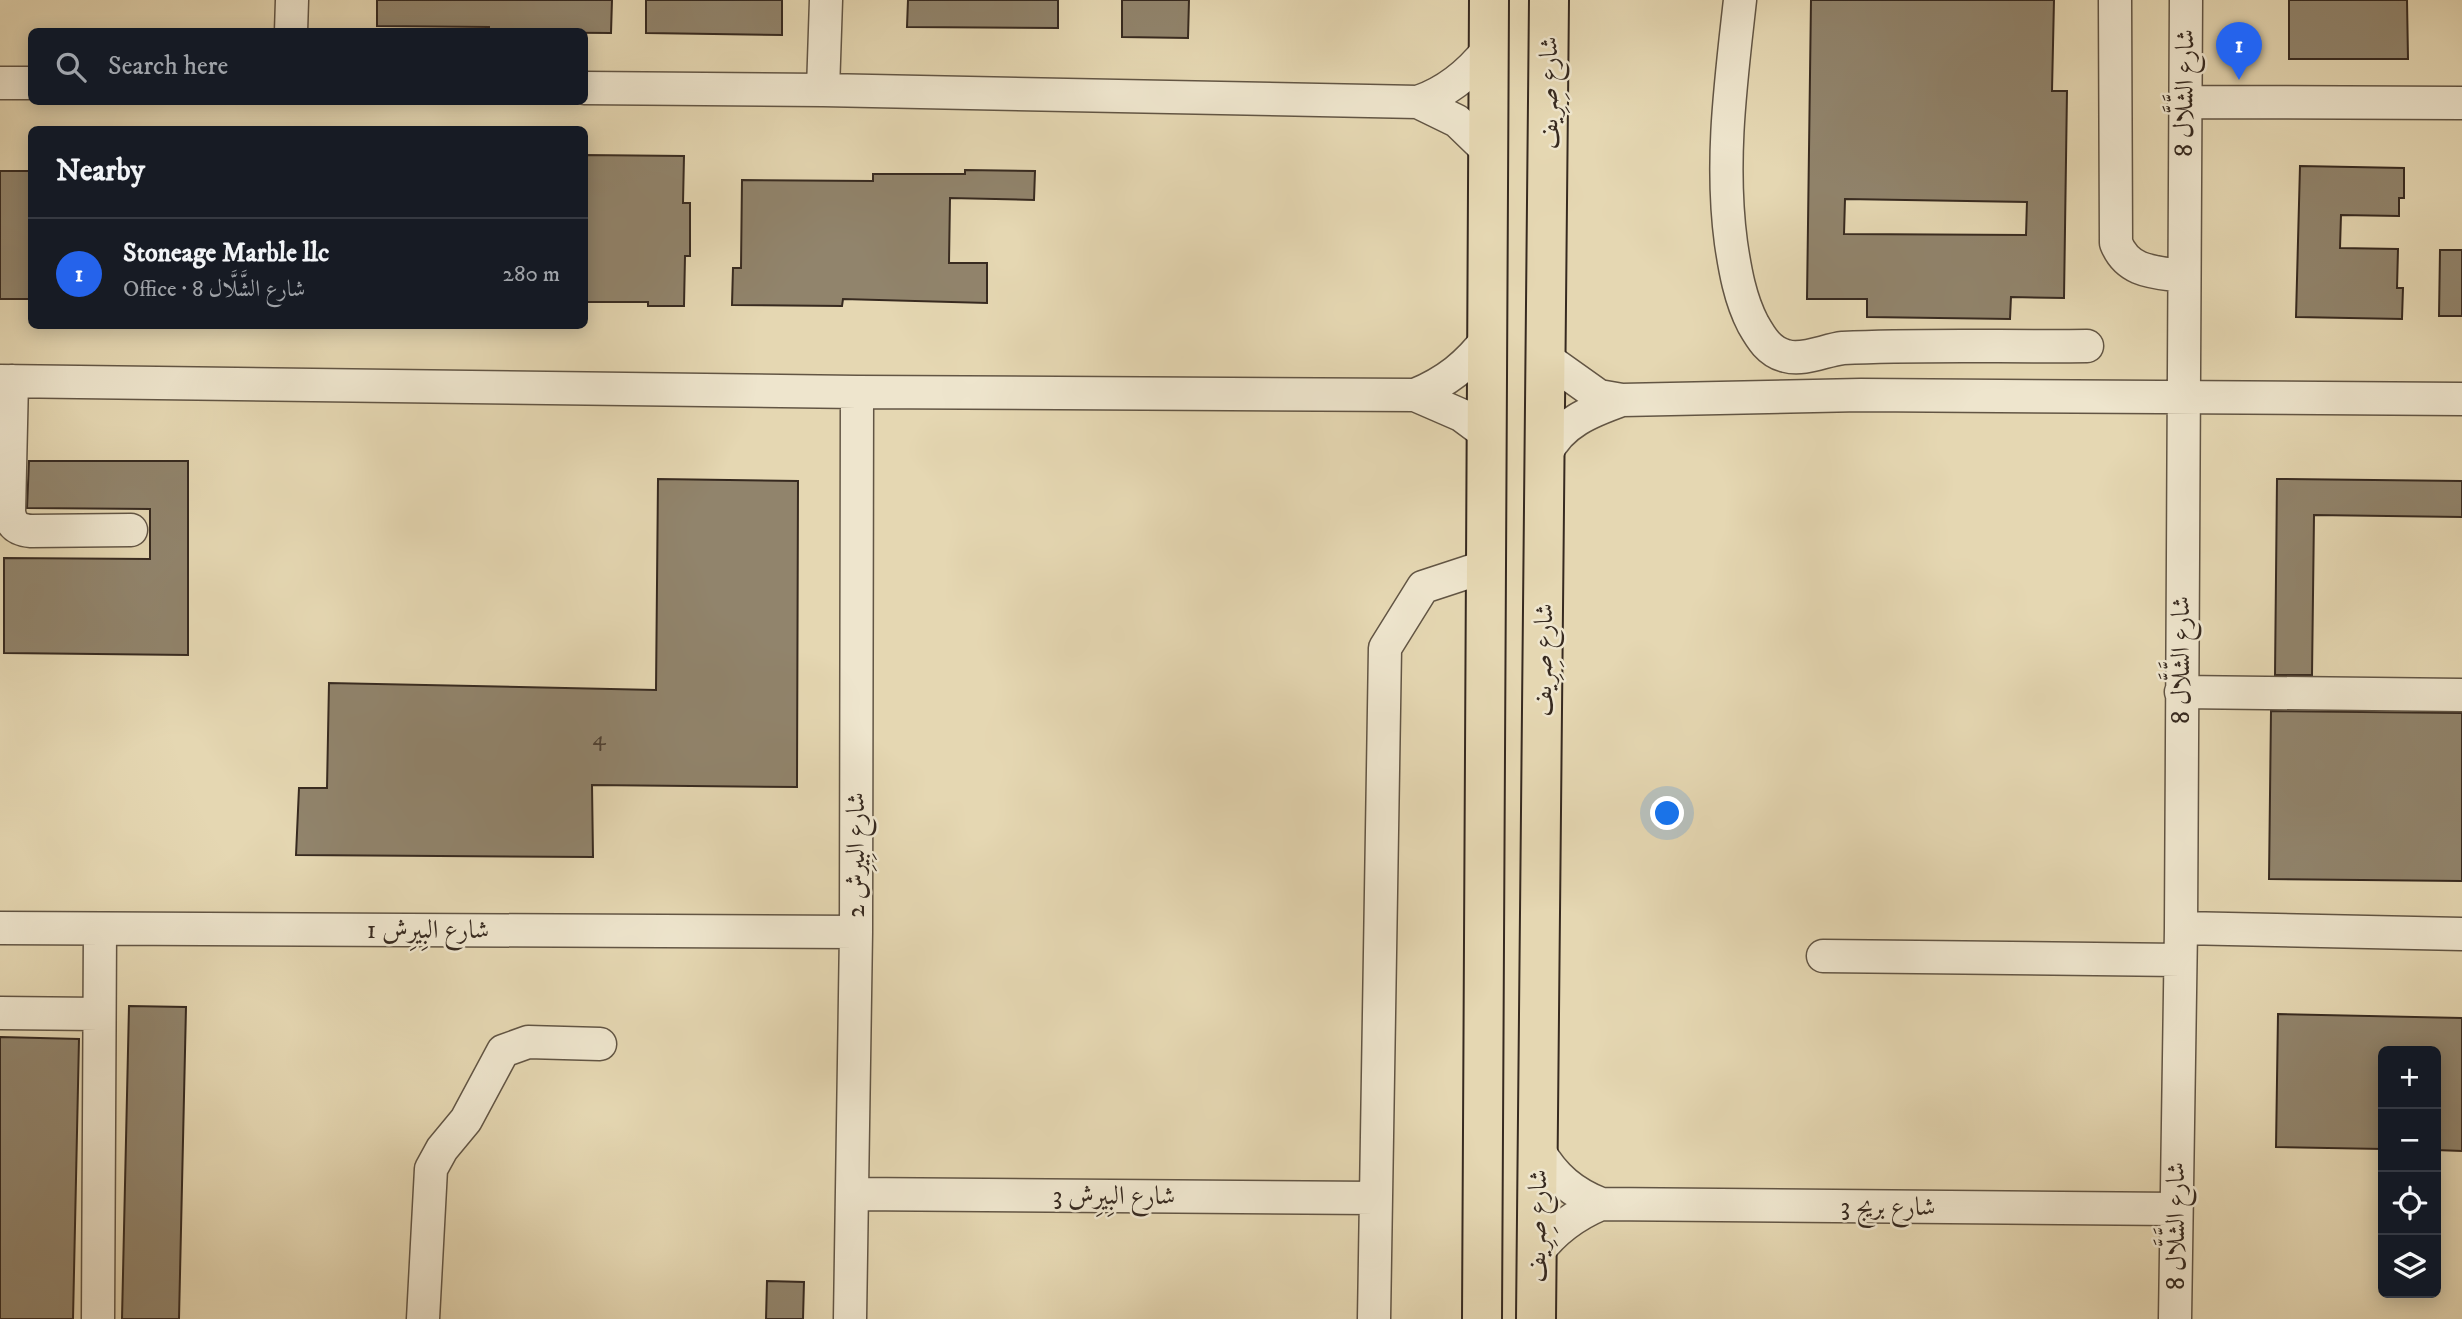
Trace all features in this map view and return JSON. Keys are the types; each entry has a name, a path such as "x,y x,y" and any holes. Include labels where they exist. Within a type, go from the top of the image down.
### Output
{"main road":[{"name":"شارع صِرِيف","path":"1482,1319 1489,0"},
{"name":"شارع صِرِيف","path":"1536,1319 1549,0"}],"street":[{"path":"291,28 292,0"},
{"path":"823,90 826,0"},
{"path":"1740,0 1727,123 1726,189 1739,288 1747,313 1768,346 1787,356 1798,357 1828,350 1861,348 2087,346"},
{"path":"2115,0 2116,243 2120,253 2135,268 2183,276"},
{"name":"شارع الشَّلَّال 8","path":"2175,1319 2181,928 2186,0"},
{"path":"588,88 1418,102 1458,82 1488,50"},
{"path":"0,83 28,83"},
{"path":"1418,102 1457,121 1488,151"},
{"path":"2184,102 2462,103"},
{"path":"1415,395 1457,373 1488,338"},
{"path":"2020,347 2025,396"},
{"path":"1861,348 1861,395"},
{"path":"1547,359 1599,396 1622,400 1861,395 2462,398"},
{"path":"131,530 23,531 15,527 9,512 6,381 857,392 1415,395 1446,407 1488,435"},
{"name":"شارع البِيرِش 2","path":"850,1319 856,932 857,392"},
{"path":"1546,454 1553,439 1570,424 1595,409 1622,400"},
{"path":"1374,1319 1385,649 1423,587 1487,566"},
{"path":"2181,692 2462,695"},
{"name":"شارع البِيرِش 1","path":"0,928 856,932"},
{"path":"2181,928 2462,934"},
{"path":"98,1319 100,929"},
{"path":"1823,956 2180,960"},
{"path":"0,1013 99,1014"},
{"path":"423,1319 431,1169 442,1149 466,1120 503,1051 528,1042 600,1044"},
{"name":"شارع بريج 3","path":"1539,1151 1565,1184 1601,1204 2176,1209"},
{"name":"شارع البِيرِش 3","path":"853,1194 1375,1198"},
{"name":"شارع بريج 3","path":"1538,1252 1547,1239 1572,1218 1601,1204"}],"building":[{"path":"377,0 612,0 611,33 588,33 588,28 377,26"},
{"path":"646,0 782,0 782,35 646,33"},
{"path":"908,0 1058,0 1058,28 907,27"},
{"path":"1122,0 1189,0 1188,38 1122,37"},
{"path":"1811,0 2054,0 2052,91 2067,91 2064,298 2011,297 2010,319 1867,317 1867,299 1807,299","holes":["1845,199 2027,202 2026,235 1844,234"]},
{"path":"2289,0 2407,0 2408,59 2289,59"},
{"path":"588,155 684,156 683,203 690,203 690,256 685,256 684,306 648,306 648,302 588,302"},
{"path":"2300,166 2404,168 2404,198 2399,198 2399,216 2341,215 2340,248 2398,249 2397,288 2403,288 2402,319 2296,317"},
{"path":"965,170 1035,171 1034,200 950,198 949,263 987,263 987,303 843,299 842,306 732,305 733,268 741,268 742,180 873,181 873,174 965,174"},
{"path":"0,171 28,171 28,299 0,299"},
{"path":"2440,250 2462,250 2462,316 2439,316"},
{"path":"29,461 188,461 188,655 4,653 4,558 150,559 150,509 27,508"},
{"path":"658,479 798,481 797,787 592,785 593,857 296,855 299,788 327,788 329,683 656,690"},
{"path":"2277,479 2462,481 2462,517 2314,515 2312,675 2275,675"},
{"path":"2271,711 2462,713 2462,881 2269,879"},
{"path":"129,1006 186,1007 179,1319 122,1319"},
{"path":"2278,1014 2462,1018 2462,1151 2441,1150 2441,1046 2378,1046 2378,1149 2276,1147"},
{"path":"0,1037 79,1039 73,1319 0,1319"},
{"path":"767,1281 804,1282 803,1319 766,1319"}],"place":[{"name":"Stoneage Marble llc","path":"2239,80"}]}
